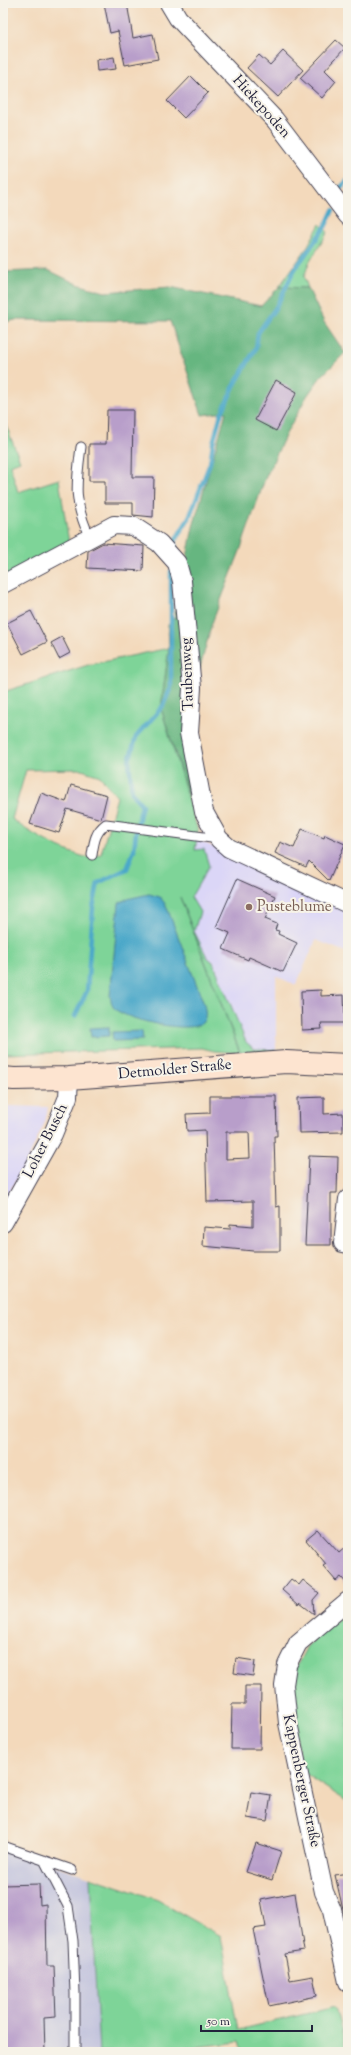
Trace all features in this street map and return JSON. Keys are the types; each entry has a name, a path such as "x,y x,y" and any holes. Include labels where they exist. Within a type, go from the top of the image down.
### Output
{"main road":[{"name":"Detmolder Straße","path":"3,1078 69,1078 286,1062 348,1065"}],"street":[{"name":"Hiekepoden","path":"169,3 178,18 275,120 348,216"},
{"name":"Taubenweg","path":"3,584 114,525 133,526 159,543 177,563 182,581 192,688 189,733 204,812 219,839 229,848 348,904"},
{"name":"Loher Busch","path":"5,1214 53,1134 68,1097 69,1078"},
{"path":"348,1199 343,1243 348,1244"},
{"name":"Kappenberger Straße","path":"348,1601 298,1643 287,1665 284,1685 288,1723 324,1892 332,1910 348,1982"}],"lane":[{"path":"81,447 76,487 81,518 90,538"},
{"path":"92,855 95,837 99,829 106,824 219,839"},
{"path":"3,1846 72,1870"},
{"path":"44,1860 68,1906 73,1941 75,2052"}],"shaded area":[{"path":"197,839 293,886 348,909 348,953 316,940 296,985 276,976 276,1054 240,1053 179,898 190,878"},
{"path":"3,1106 48,1107 45,1122 27,1161 3,1202"},
{"path":"3,1849 90,1877 99,2052 3,2052"}],"green space":[{"path":"320,224 328,232 309,263 304,277 308,288 279,287 306,249"},
{"path":"48,270 77,284 105,292 170,287 261,306 279,287 308,288 324,322 345,353 320,378 307,396 286,434 265,479 240,551 212,623 196,683 189,797 161,708 169,648 168,625 175,617 193,527 226,412 202,415 170,321 15,320 3,323 3,272"},
{"path":"3,418 20,461 10,465 18,492 59,479 69,543 3,580"},
{"path":"169,648 161,708 198,831 195,850 204,849 209,866 191,897 200,912 194,931 207,957 213,962 246,1042 254,1049 275,1050 275,1053 240,1052 180,897 240,1053 214,1051 202,1048 3,1054 3,692 88,665","holes":["79,769 100,776 117,797 101,854 85,857 67,851 37,836 12,819 26,770"]},
{"path":"348,1609 348,1802 302,1772 287,1685 307,1646"},
{"path":"90,1877 156,1899 221,1936 238,2030 335,2007 347,2052 242,2052 239,2042 152,2052 99,2052"}],"water":[{"path":"149,894 160,897 166,905 204,1004 205,1018 203,1022 197,1026 174,1026 144,1021 120,1013 112,1004 110,996 119,903 127,899"},
{"path":"109,1027 109,1036 91,1037 90,1028"},
{"path":"142,1031 143,1040 113,1041 112,1032"}],"building":[{"path":"104,3 127,3 133,38 153,34 158,59 125,65 118,31 110,33"},
{"path":"336,40 345,48 325,70 336,81 322,98 300,78"},
{"path":"283,51 303,70 278,97 247,68 259,55 270,65"},
{"path":"114,57 116,69 97,71 96,60"},
{"path":"191,76 208,93 184,118 167,101"},
{"path":"276,380 297,392 276,431 255,420"},
{"path":"107,410 133,410 132,477 154,477 153,517 133,515 133,503 105,503 105,481 89,481 89,444 106,444"},
{"path":"103,543 144,546 143,571 87,568 88,551"},
{"path":"31,611 47,642 23,654 7,623"},
{"path":"62,637 70,653 59,659 51,643"},
{"path":"71,785 107,795 101,819 67,809 59,833 30,824 41,793 66,802"},
{"path":"302,829 324,838 325,835 345,844 329,881 309,861 306,867 275,853 280,842 294,848"},
{"path":"237,879 275,896 265,919 277,924 275,930 279,931 278,934 297,943 283,972 249,957 248,960 223,949 230,933 216,927"},
{"path":"321,990 321,996 344,995 345,1023 321,1023 322,1029 302,1030 301,991"},
{"path":"210,1096 276,1096 277,1136 274,1136 276,1207 280,1206 280,1251 253,1251 203,1246 204,1227 230,1229 230,1224 253,1226 253,1201 207,1202 205,1130 187,1131 186,1114 210,1113","holes":["226,1132 249,1132 250,1158 226,1159"]},
{"path":"324,1097 324,1114 343,1113 343,1132 299,1133 298,1098"},
{"path":"309,1156 338,1157 337,1193 331,1193 331,1245 305,1245"},
{"path":"318,1530 339,1553 348,1545 348,1585 341,1577 336,1581 323,1566 326,1564 306,1540"},
{"path":"291,1579 299,1585 303,1580 319,1593 313,1600 314,1614 300,1603 299,1605 282,1590"},
{"path":"236,1658 255,1661 253,1676 234,1673"},
{"path":"245,1686 261,1686 260,1749 231,1749 232,1704 245,1704"},
{"path":"251,1792 271,1795 267,1821 247,1818"},
{"path":"256,1843 281,1851 272,1880 246,1872"},
{"path":"348,1873 348,1914 344,1914 335,1875"},
{"path":"39,1884 40,1905 46,1904 47,1966 54,1966 56,2017 44,2018 45,2052 3,2052 3,1885"},
{"path":"295,1893 304,1951 285,1954 290,1980 313,1976 317,1996 269,2006 253,1929 266,1927 261,1900"}],"waterway":[{"path":"340,188 348,180"},
{"path":"174,552 176,539 189,518 210,463 213,443 220,417 234,386 256,348 258,333 276,307 295,269 325,227 333,210"},
{"path":"138,822 142,805 132,793 129,761 136,737 163,706 171,687 171,571"},
{"path":"75,1016 87,991 93,908 98,883 127,869 134,850 136,832"}],"place":[{"name":"Pusteblume","path":"249,907"}]}
